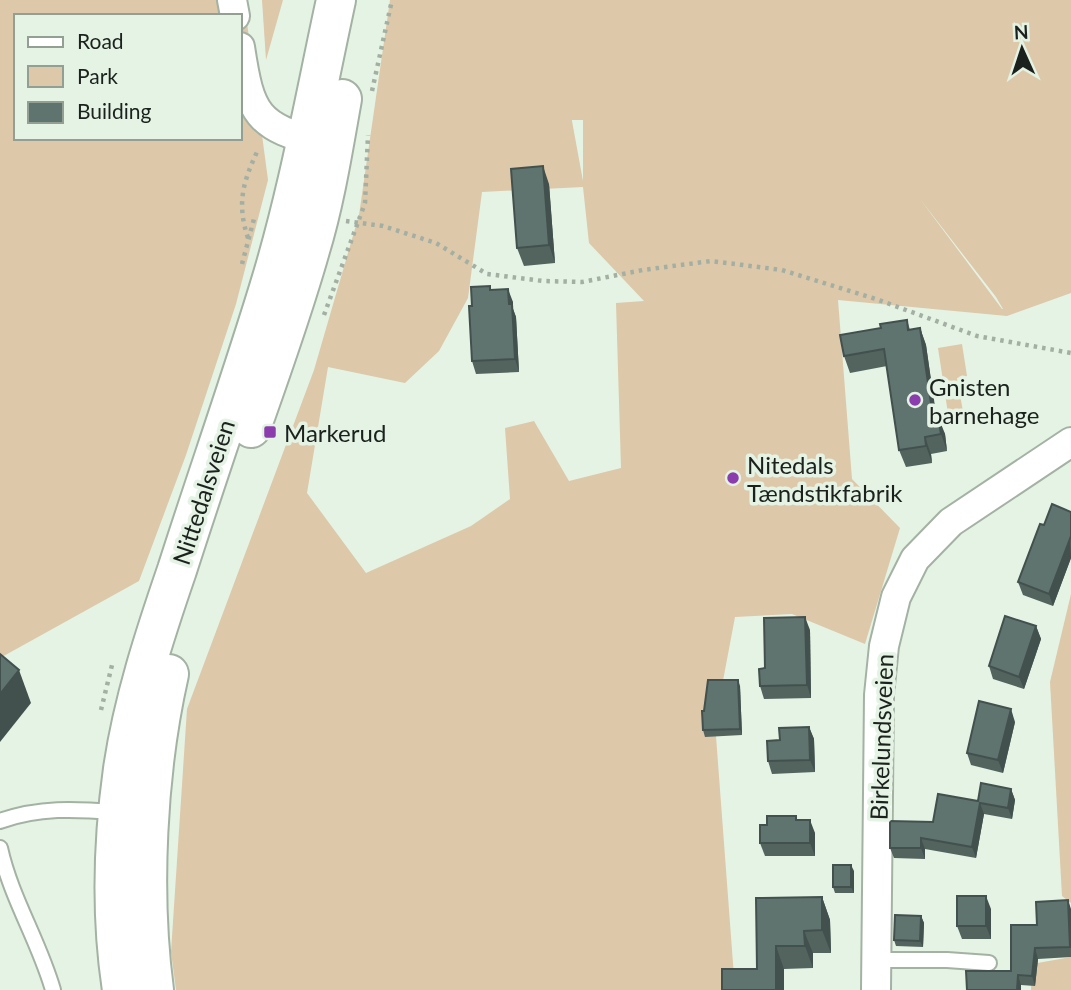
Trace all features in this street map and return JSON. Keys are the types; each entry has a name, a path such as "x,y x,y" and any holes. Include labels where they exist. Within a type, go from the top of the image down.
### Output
{"main road":[{"name":"Nittedalsveien","path":"122,990 116,902 186,604 272,369 311,250 336,0"},
{"name":"Nittedalsveien","path":"320,142 359,0"},
{"name":"Nittedalsveien","path":"135,814 148,901 154,990"}],"street":[{"path":"242,60 245,80 255,109 270,126 320,142"},
{"name":"Birkelundsveien","path":"876,990 879,695 884,646 896,597 915,559 951,522 1071,442"}],"lane":[{"path":"0,821 16,815 66,808 135,814"},
{"path":"0,848 6,877 39,950 52,990"},
{"path":"876,960 989,963"}],"path":[{"path":"372,98 392,0"},
{"path":"369,127 368,180 359,223 383,226 436,243 487,274 542,281 582,282 711,261 782,270 876,299 977,336 1071,353"},
{"path":"248,239 241,203 248,172 257,152"}],"green space":[{"path":"0,0 244,0 268,180 236,304 186,455 139,581 0,658"},
{"path":"262,0 283,0 266,60"},
{"path":"390,0 1071,0 1071,293 1007,316 838,300 852,479 900,528 865,644 792,614 735,617 715,723 735,990 176,990 171,952 187,709 314,370 359,215","holes":["583,120 583,181 572,121","583,187 589,243 644,301 616,303 621,468 569,481 534,421 505,428 510,499 471,526 366,573 307,493 328,367 405,383 439,351 468,298 482,192","920,199 996,297 1002,309"]},
{"path":"962,344 967,376 957,378 964,417 949,420 938,348"},
{"path":"1071,594 1071,903 1062,896 1050,682"},
{"path":"1071,957 1071,990 1031,990 1032,964"}],"building":[{"path":"543,166 549,245 517,248 511,169"},
{"path":"490,286 490,290 508,289 509,304 512,304 515,359 472,361 469,306 472,306 471,287"},
{"path":"907,320 908,330 920,328 933,417 938,416 941,434 925,437 926,446 899,450 884,349 844,356 840,335 881,328 880,324"},
{"path":"1052,504 1071,512 1071,536 1049,594 1018,582 1040,524 1044,525"},
{"path":"1005,616 1036,626 1019,677 989,666"},
{"path":"805,617 807,685 760,686 759,669 765,668 764,618"},
{"path":"0,654 19,670 0,694"},
{"path":"708,680 738,680 740,729 703,730 702,711"},
{"path":"979,701 1011,709 998,760 967,753"},
{"path":"809,727 810,760 768,761 767,741 780,740 779,728"},
{"path":"981,783 1011,789 1008,808 980,803 972,847 921,838 921,848 890,848 890,821 933,822 938,794 978,801"},
{"path":"767,816 796,816 796,820 810,820 810,843 760,843 760,825 767,825"},
{"path":"833,865 851,865 851,887 833,887"},
{"path":"957,896 986,896 986,926 957,926"},
{"path":"822,897 822,930 804,931 805,946 776,946 776,990 722,990 722,969 757,969 756,898"},
{"path":"1068,900 1070,947 1035,948 1032,976 1018,975 1017,990 967,990 966,971 1011,971 1011,925 1037,925 1036,902"},
{"path":"895,915 921,916 920,941 894,940"}],"place":[{"name":"Gnisten barnehage","path":"915,400"},
{"name":"Markerud","path":"270,432"},
{"name":"Nitedals Tændstikfabrik","path":"733,478"}]}
